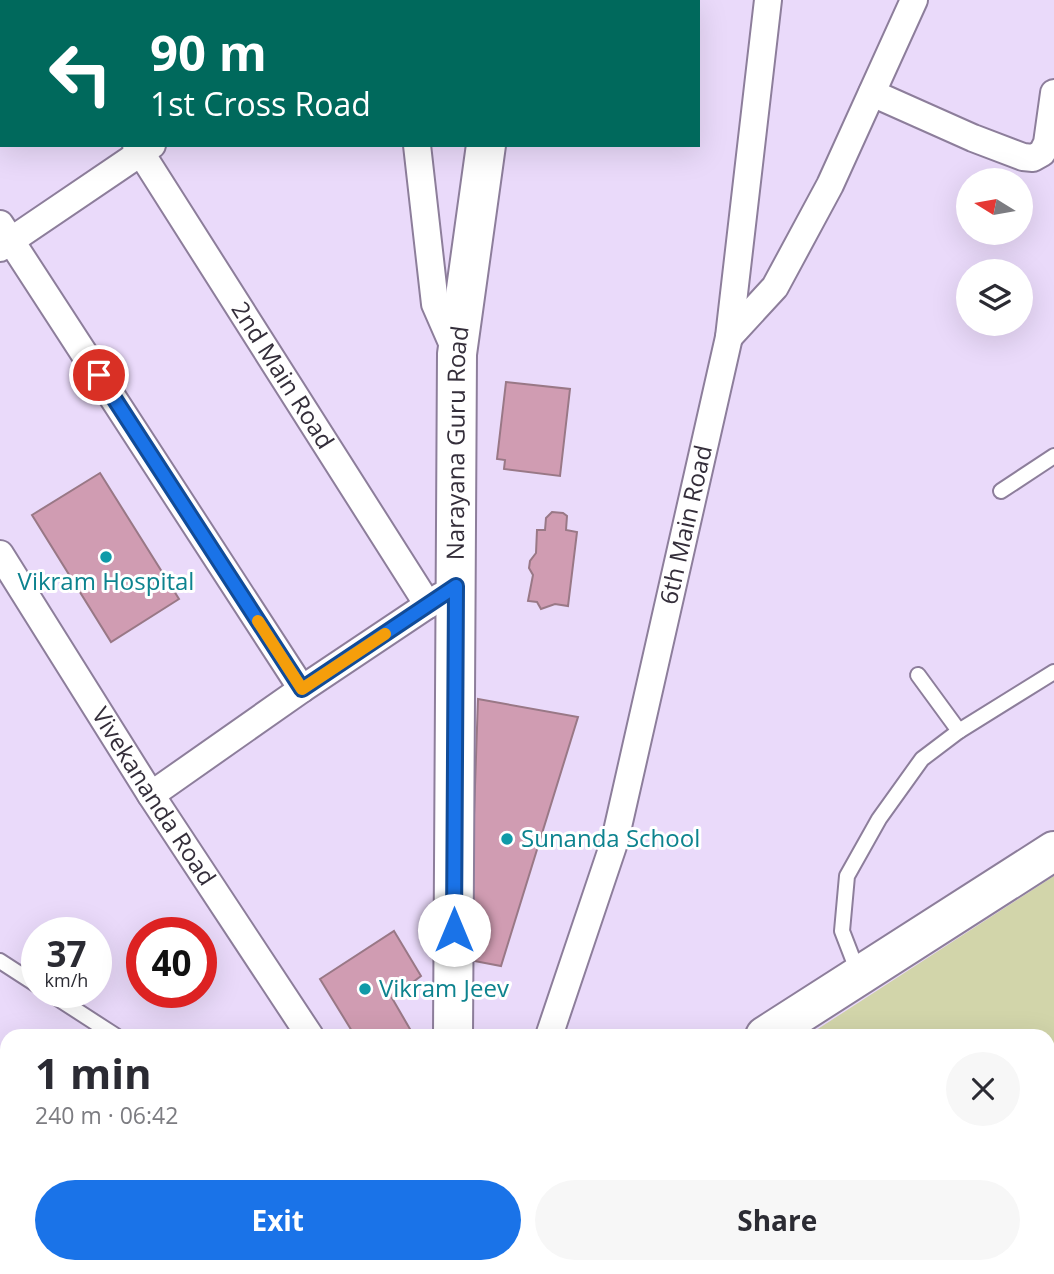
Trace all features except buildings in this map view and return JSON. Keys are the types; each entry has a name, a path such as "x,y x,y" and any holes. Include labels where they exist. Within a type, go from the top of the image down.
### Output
{"street":[{"name":"6th Main Road","path":"551,1029 615,839 729,337 768,0"},
{"path":"729,337 775,287 830,185 914,0"},
{"path":"872,93 973,138 1023,157 1033,158 1042,153 1046,143 1054,93"},
{"path":"417,147 435,304 457,354"},
{"name":"Narayana Guru Road","path":"453,1029 442,595 457,354 486,147"},
{"path":"143,148 4,238 302,689"},
{"name":"2nd Main Road","path":"143,148 442,595"},
{"name":"Vivekananda Road","path":"0,554 151,795 305,1029"},
{"path":"151,795 442,595"},
{"path":"776,1029 1054,851"}],"lane":[{"path":"1001,491 1054,456"},
{"path":"859,976 842,931 847,876 879,819 922,759 960,731 1054,672"},
{"path":"918,675 960,731"},
{"path":"0,961 21,975"},
{"path":"73,1008 105,1029"}],"green space":[{"path":"1054,876 1054,1029 818,1029"}],"slow traffic":[{"path":"258,621 302,689 385,634"}],"place":[{"name":"Vikram Hospital","path":"106,557"},
{"name":"Sunanda School","path":"507,839"},
{"name":"Vikram Jeev","path":"365,989"}],"route":[{"path":"99,375 302,689 456,586 454,930"}]}
